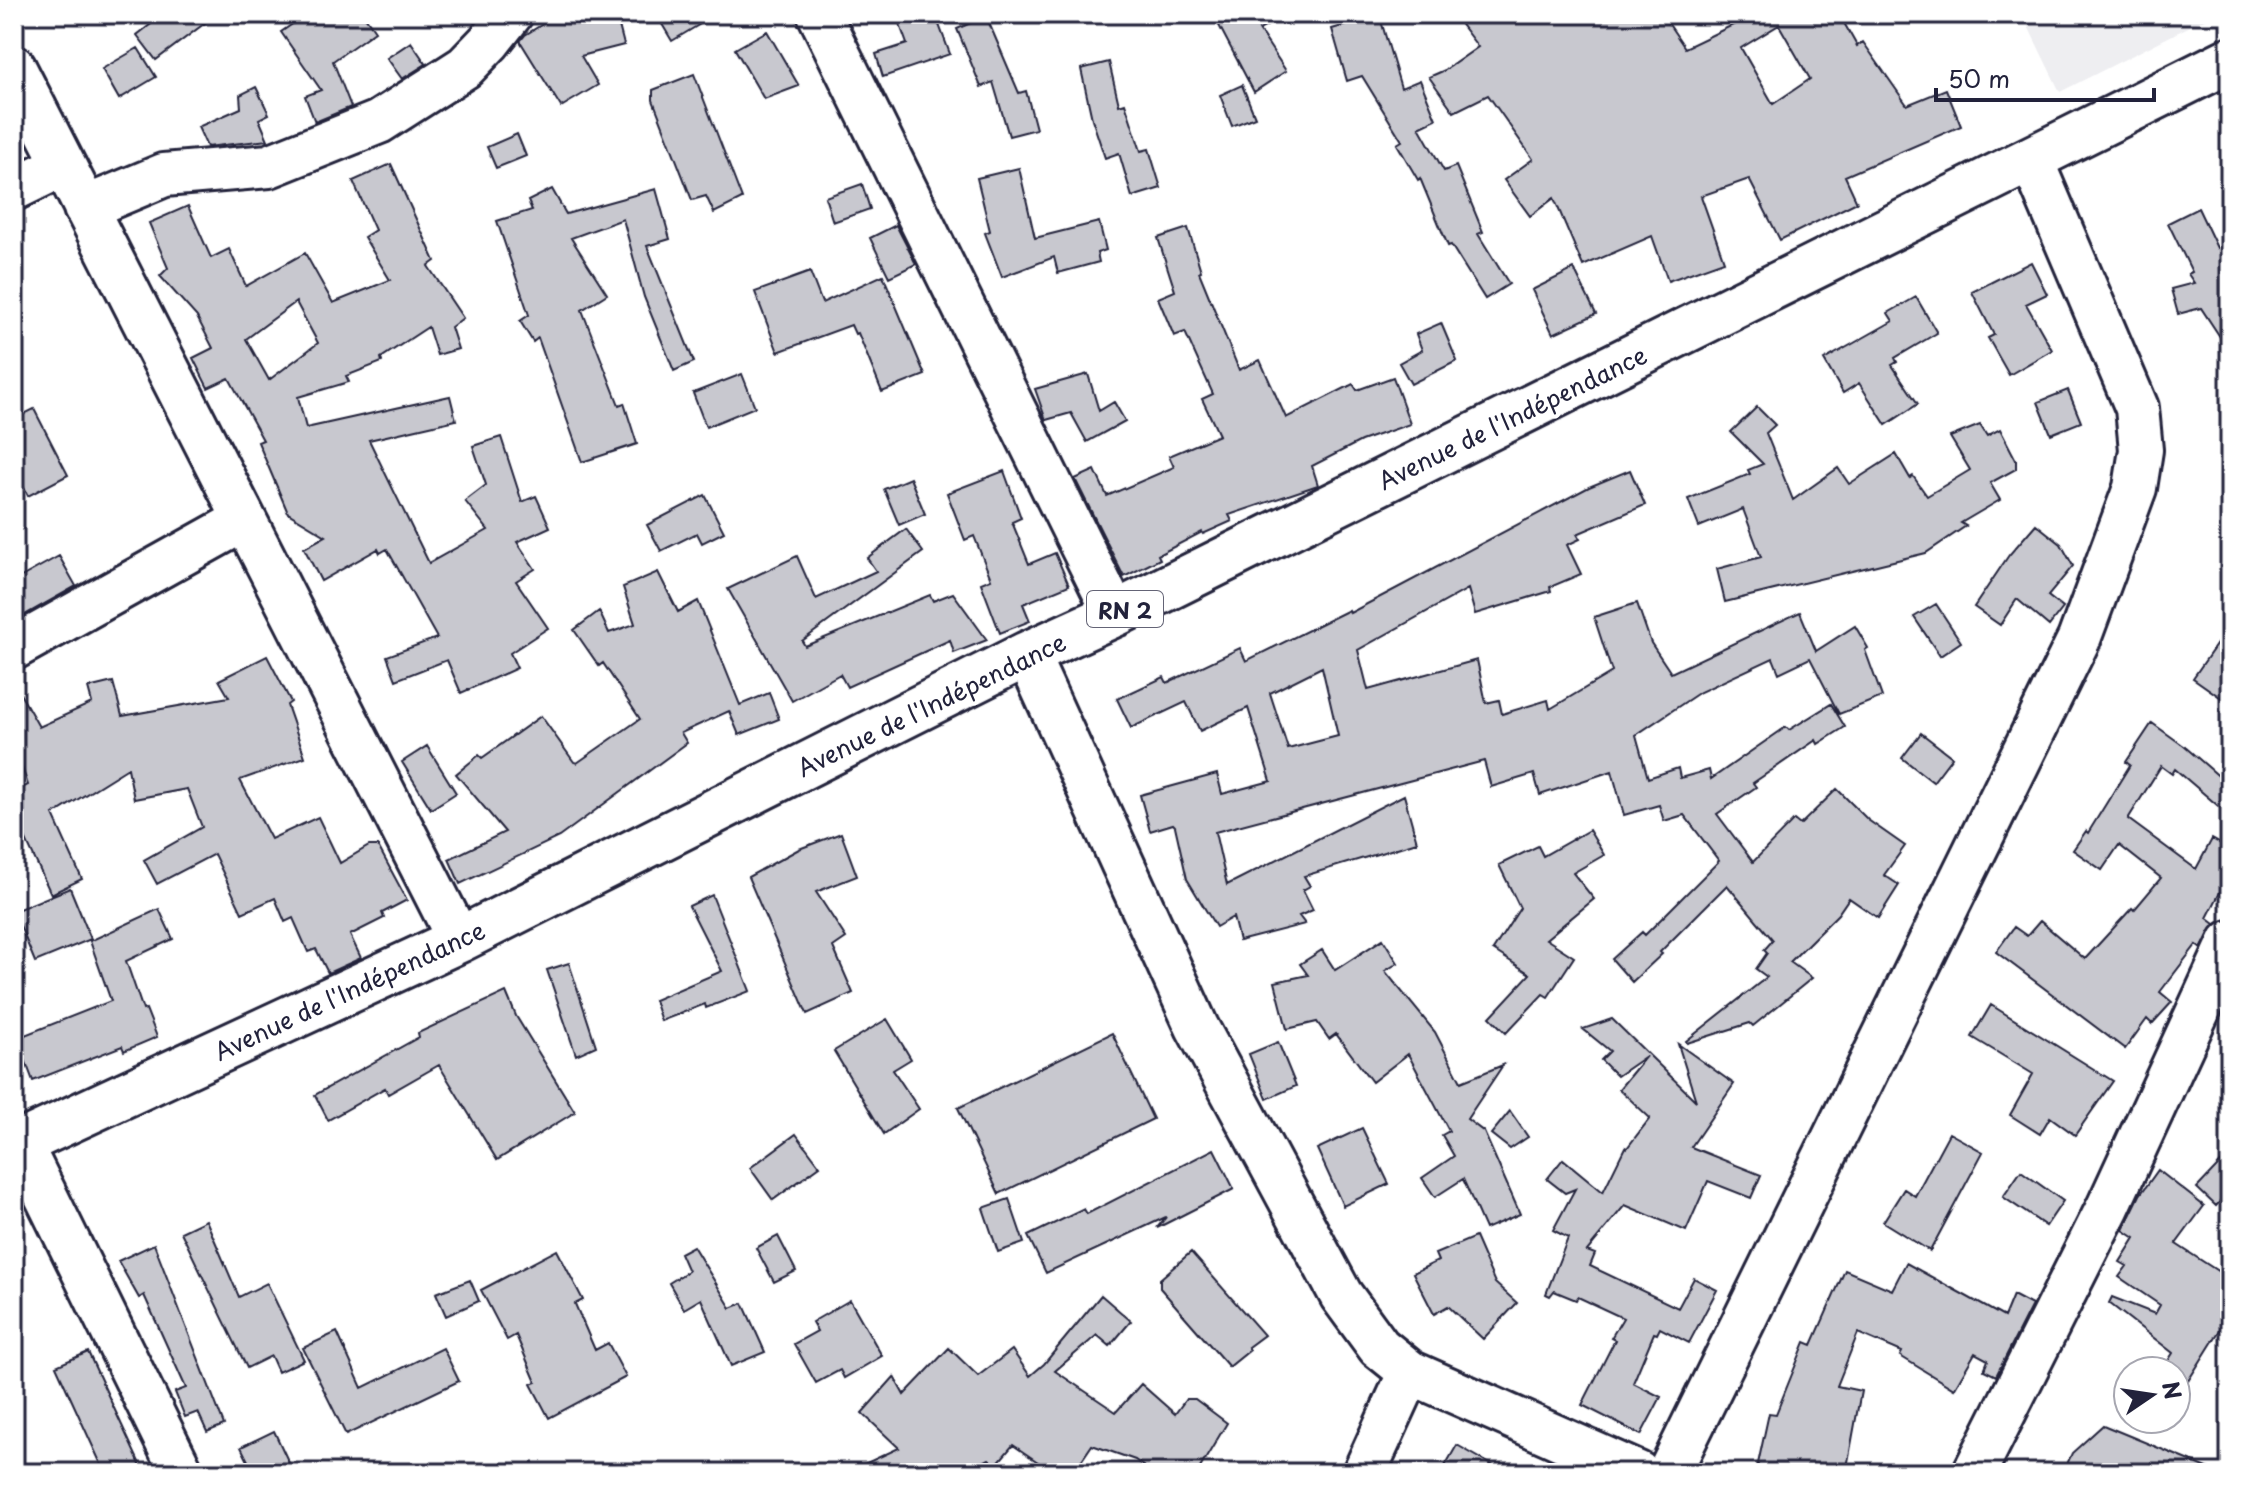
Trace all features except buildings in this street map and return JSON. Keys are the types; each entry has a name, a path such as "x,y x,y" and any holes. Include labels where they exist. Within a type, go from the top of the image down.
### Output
{"main road":[{"name":"Avenue de l'Indépendance","path":"17,1145 459,940 1027,654 1115,614 2230,60"}],"street":[{"path":"85,208 164,175 269,166 379,122 465,67 511,14"},
{"path":"819,14 1115,614"},
{"path":"14,67 459,940"},
{"path":"1669,1473 2079,639 2135,488 2141,450 2137,408 2031,159"},
{"path":"14,189 63,165"},
{"path":"14,648 244,520"},
{"path":"1027,654 1205,1041 1341,1295 1379,1347 1410,1372 1638,1473"},
{"path":"1974,1473 2108,1207 2230,942"},
{"path":"17,1145 182,1473"},
{"path":"1364,1473 1410,1372"}],"shaded area":[{"path":"2022,14 2214,14 2060,92"}]}
